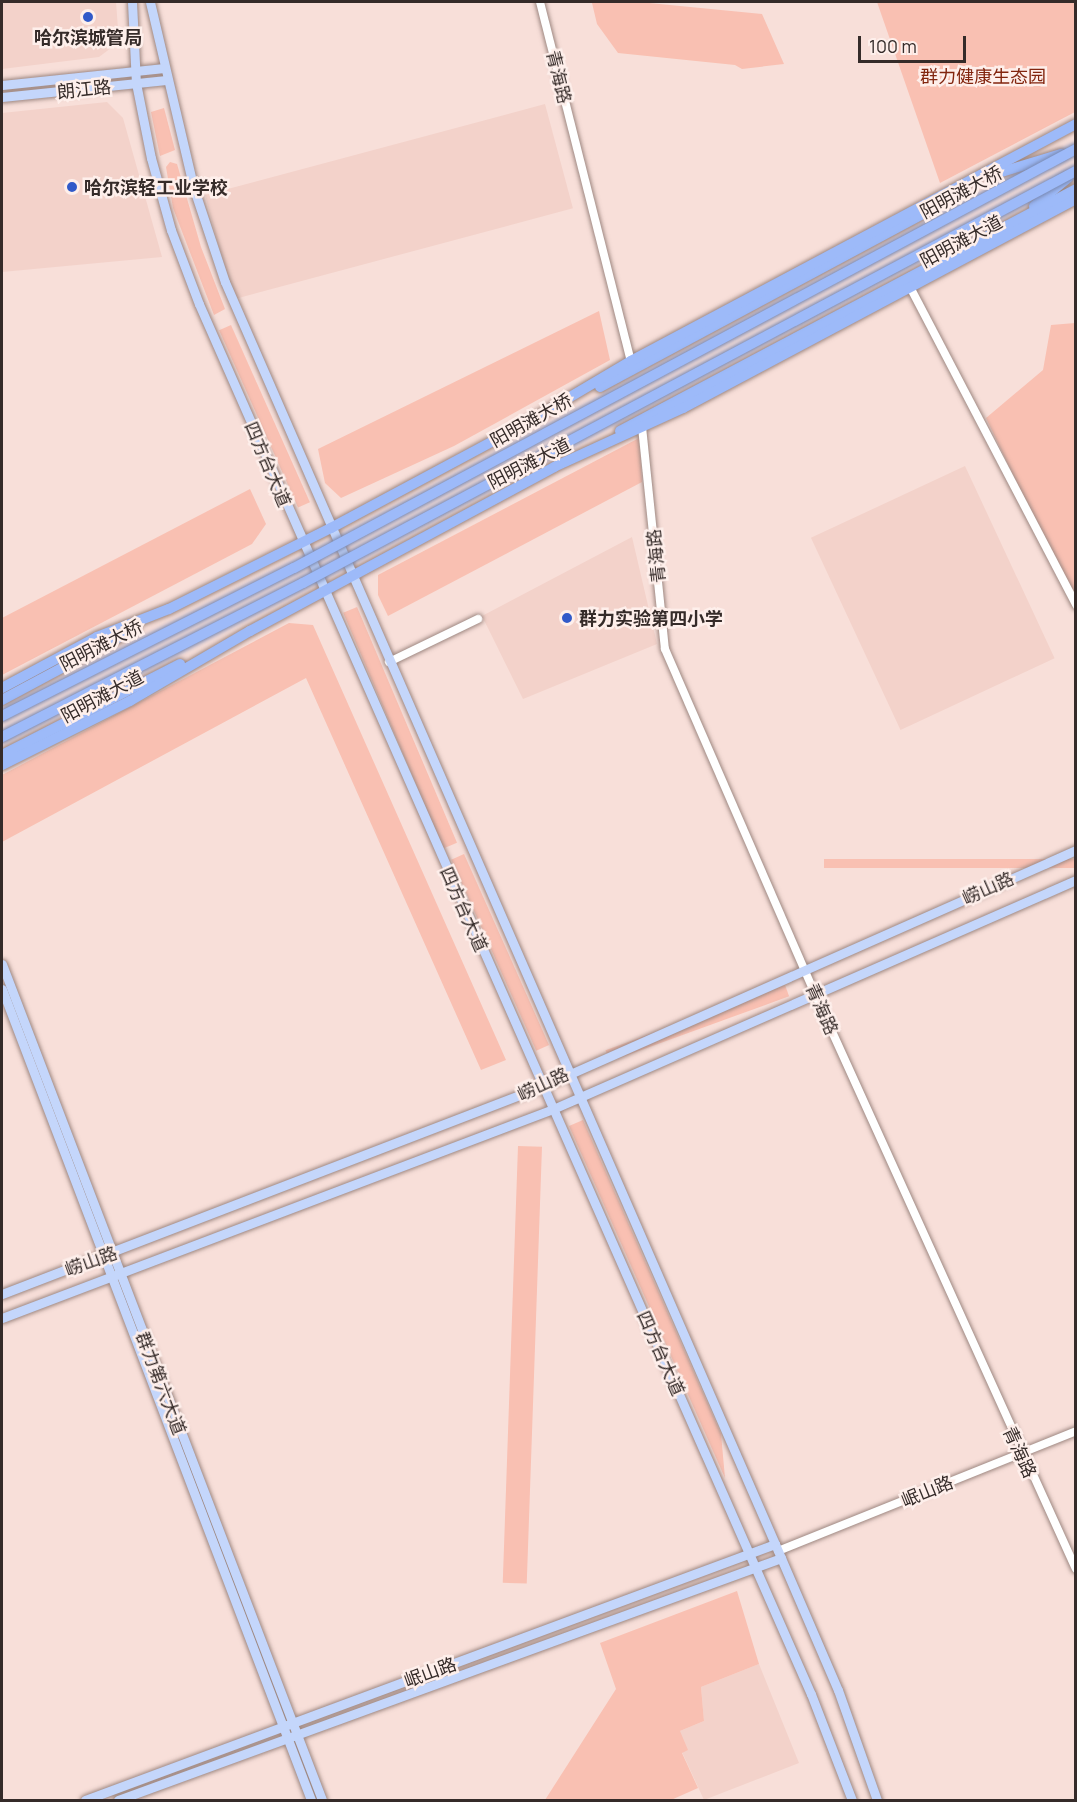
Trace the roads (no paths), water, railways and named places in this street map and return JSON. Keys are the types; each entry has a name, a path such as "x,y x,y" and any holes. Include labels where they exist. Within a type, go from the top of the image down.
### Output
{"highway":[{"name":"阳明滩大道","path":"2,688 97,637 170,609 331,528 527,422 631,361 1076,124"},
{"path":"527,422 719,325 1076,131"},
{"path":"995,174 1076,149"},
{"name":"阳明滩大桥","path":"2,716 294,568 1076,149"},
{"path":"1015,221 1076,171"},
{"name":"阳明滩大桥","path":"2,737 303,583 1076,171"},
{"path":"554,467 1076,189"},
{"name":"阳明滩大道","path":"2,765 130,701 250,631 554,467 642,427 1076,199"},
{"path":"2,700 170,609"},
{"path":"2,755 250,631"}],"main road":[{"name":"四方台大道","path":"132,2 136,83 171,230 301,542 751,1556 811,1694 852,1800"},
{"name":"四方台大道","path":"150,2 166,80 193,186 225,282 838,1690 877,1800"},
{"name":"朗江路","path":"2,85 164,68"},
{"name":"朗江路","path":"2,97 166,80"},
{"name":"崂山路","path":"2,1294 543,1086 569,1072 803,968 1076,850"},
{"name":"崂山路","path":"2,1318 553,1109 1076,880"},
{"name":"群力第六大道","path":"2,964 114,1274 287,1724 322,1800"},
{"name":"群力第六大道","path":"2,989 107,1255"},
{"name":"岷山路","path":"85,1800 287,1724 751,1556 778,1551"},
{"name":"岷山路","path":"118,1800 756,1568 778,1551"},
{"name":"群力第六大道","path":"292,1736 311,1800"}],"street":[{"name":"青海路","path":"540,2 631,361"},
{"path":"910,287 1076,605"},
{"name":"青海路","path":"642,427 665,649 803,968 1021,1454 1076,1569"},
{"path":"389,662 478,619"},
{"name":"岷山路","path":"778,1551 1076,1431"}],"place":[{"name":"哈尔滨城管局","path":"88,17"},
{"name":"哈尔滨轻工业学校","path":"72,187"},
{"name":"群力实验第四小学","path":"567,618"}],"park label":[{"name":"群力健康生态园","path":"983,76"}]}
